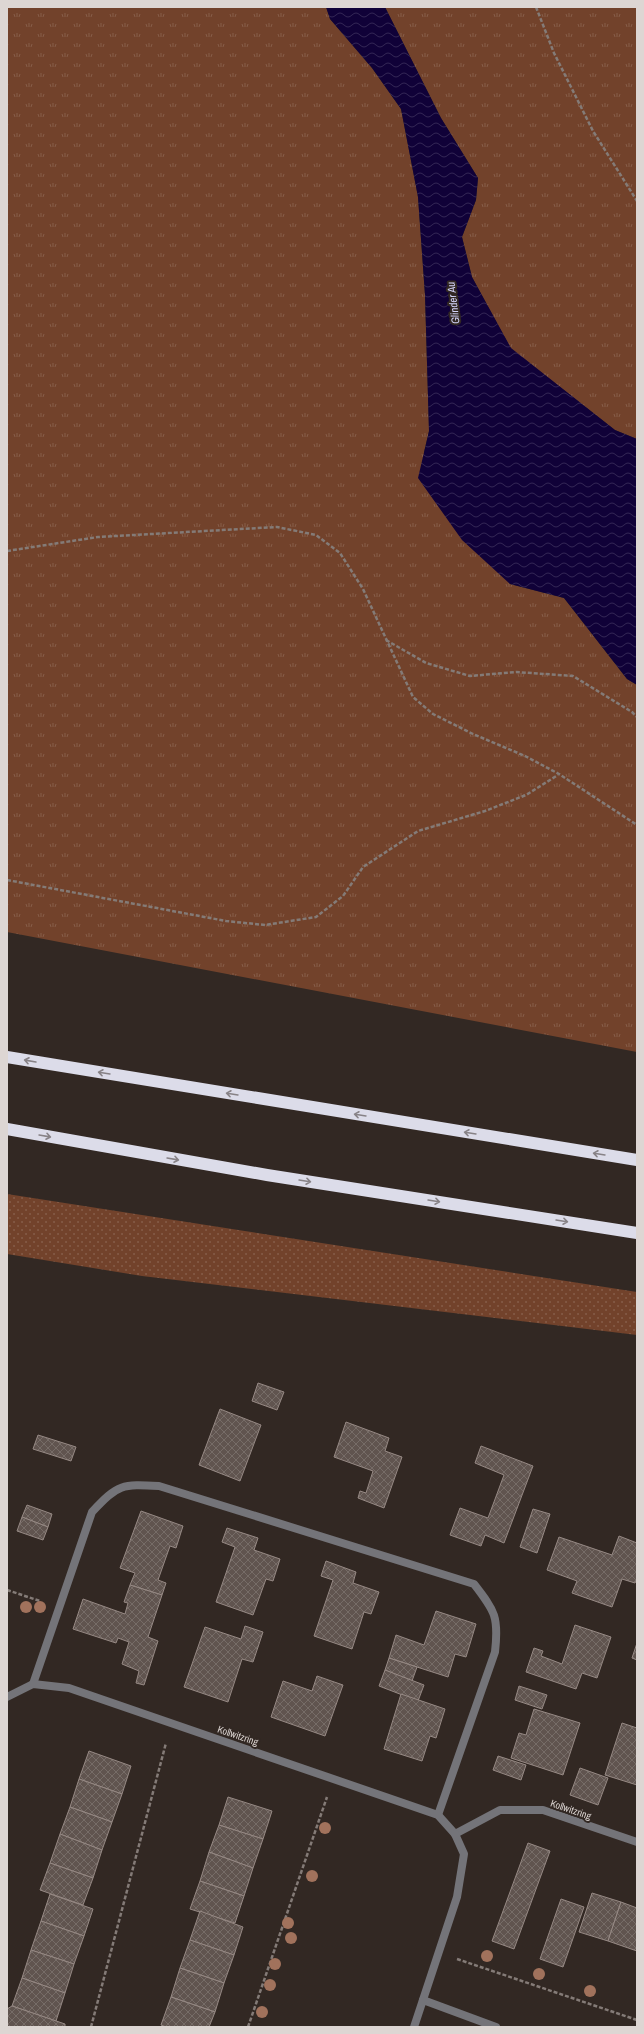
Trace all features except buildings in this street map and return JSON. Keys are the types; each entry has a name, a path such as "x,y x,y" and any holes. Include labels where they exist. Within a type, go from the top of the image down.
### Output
{"highway":[{"path":"7,1057 637,1160"},
{"path":"7,1129 267,1176 637,1233"}],"street":[{"path":"7,1697 33,1684 92,1512 110,1493 130,1485 159,1486 474,1584 491,1606 498,1629 495,1652 438,1815"},
{"name":"Kollwitzring","path":"33,1684 69,1688 438,1815 455,1834 464,1854 457,1897 437,1952 414,2027"},
{"name":"Kollwitzring","path":"455,1834 500,1810 543,1810 637,1842"},
{"path":"423,2000 496,2027"}],"path":[{"path":"536,7 554,53 593,131 637,202"},
{"path":"7,551 98,537 270,527 316,535 340,553 363,589 413,697 433,714 473,734 525,756 559,774 637,825"},
{"path":"386,640 426,663 470,676 516,672 573,676 632,712 637,717"},
{"path":"7,880 226,921 265,924 316,918 343,896 363,867 389,848 418,831 485,811 526,795 559,774"},
{"path":"7,1590 59,1608"},
{"path":"91,2027 171,1723"},
{"path":"248,2027 333,1779"},
{"path":"437,1952 637,2020"}],"green space":[{"path":"7,7 326,7 330,19 372,68 401,109 418,197 425,295 429,431 424,452 510,584 564,598 627,679 637,685 637,1052 7,932"},
{"path":"385,7 637,7 637,439 615,430 511,349 472,277 462,237 476,200 478,178 441,118"},
{"path":"7,1194 637,1292 637,1335 142,1276 7,1254"}],"water":[{"name":"Glinder Au","path":"326,7 385,7 441,118 478,178 476,200 462,237 472,277 511,348 615,430 637,439 637,685 627,679 564,598 510,584 462,540 418,478 429,431 425,295 418,197 401,109 372,68 330,19"}]}
